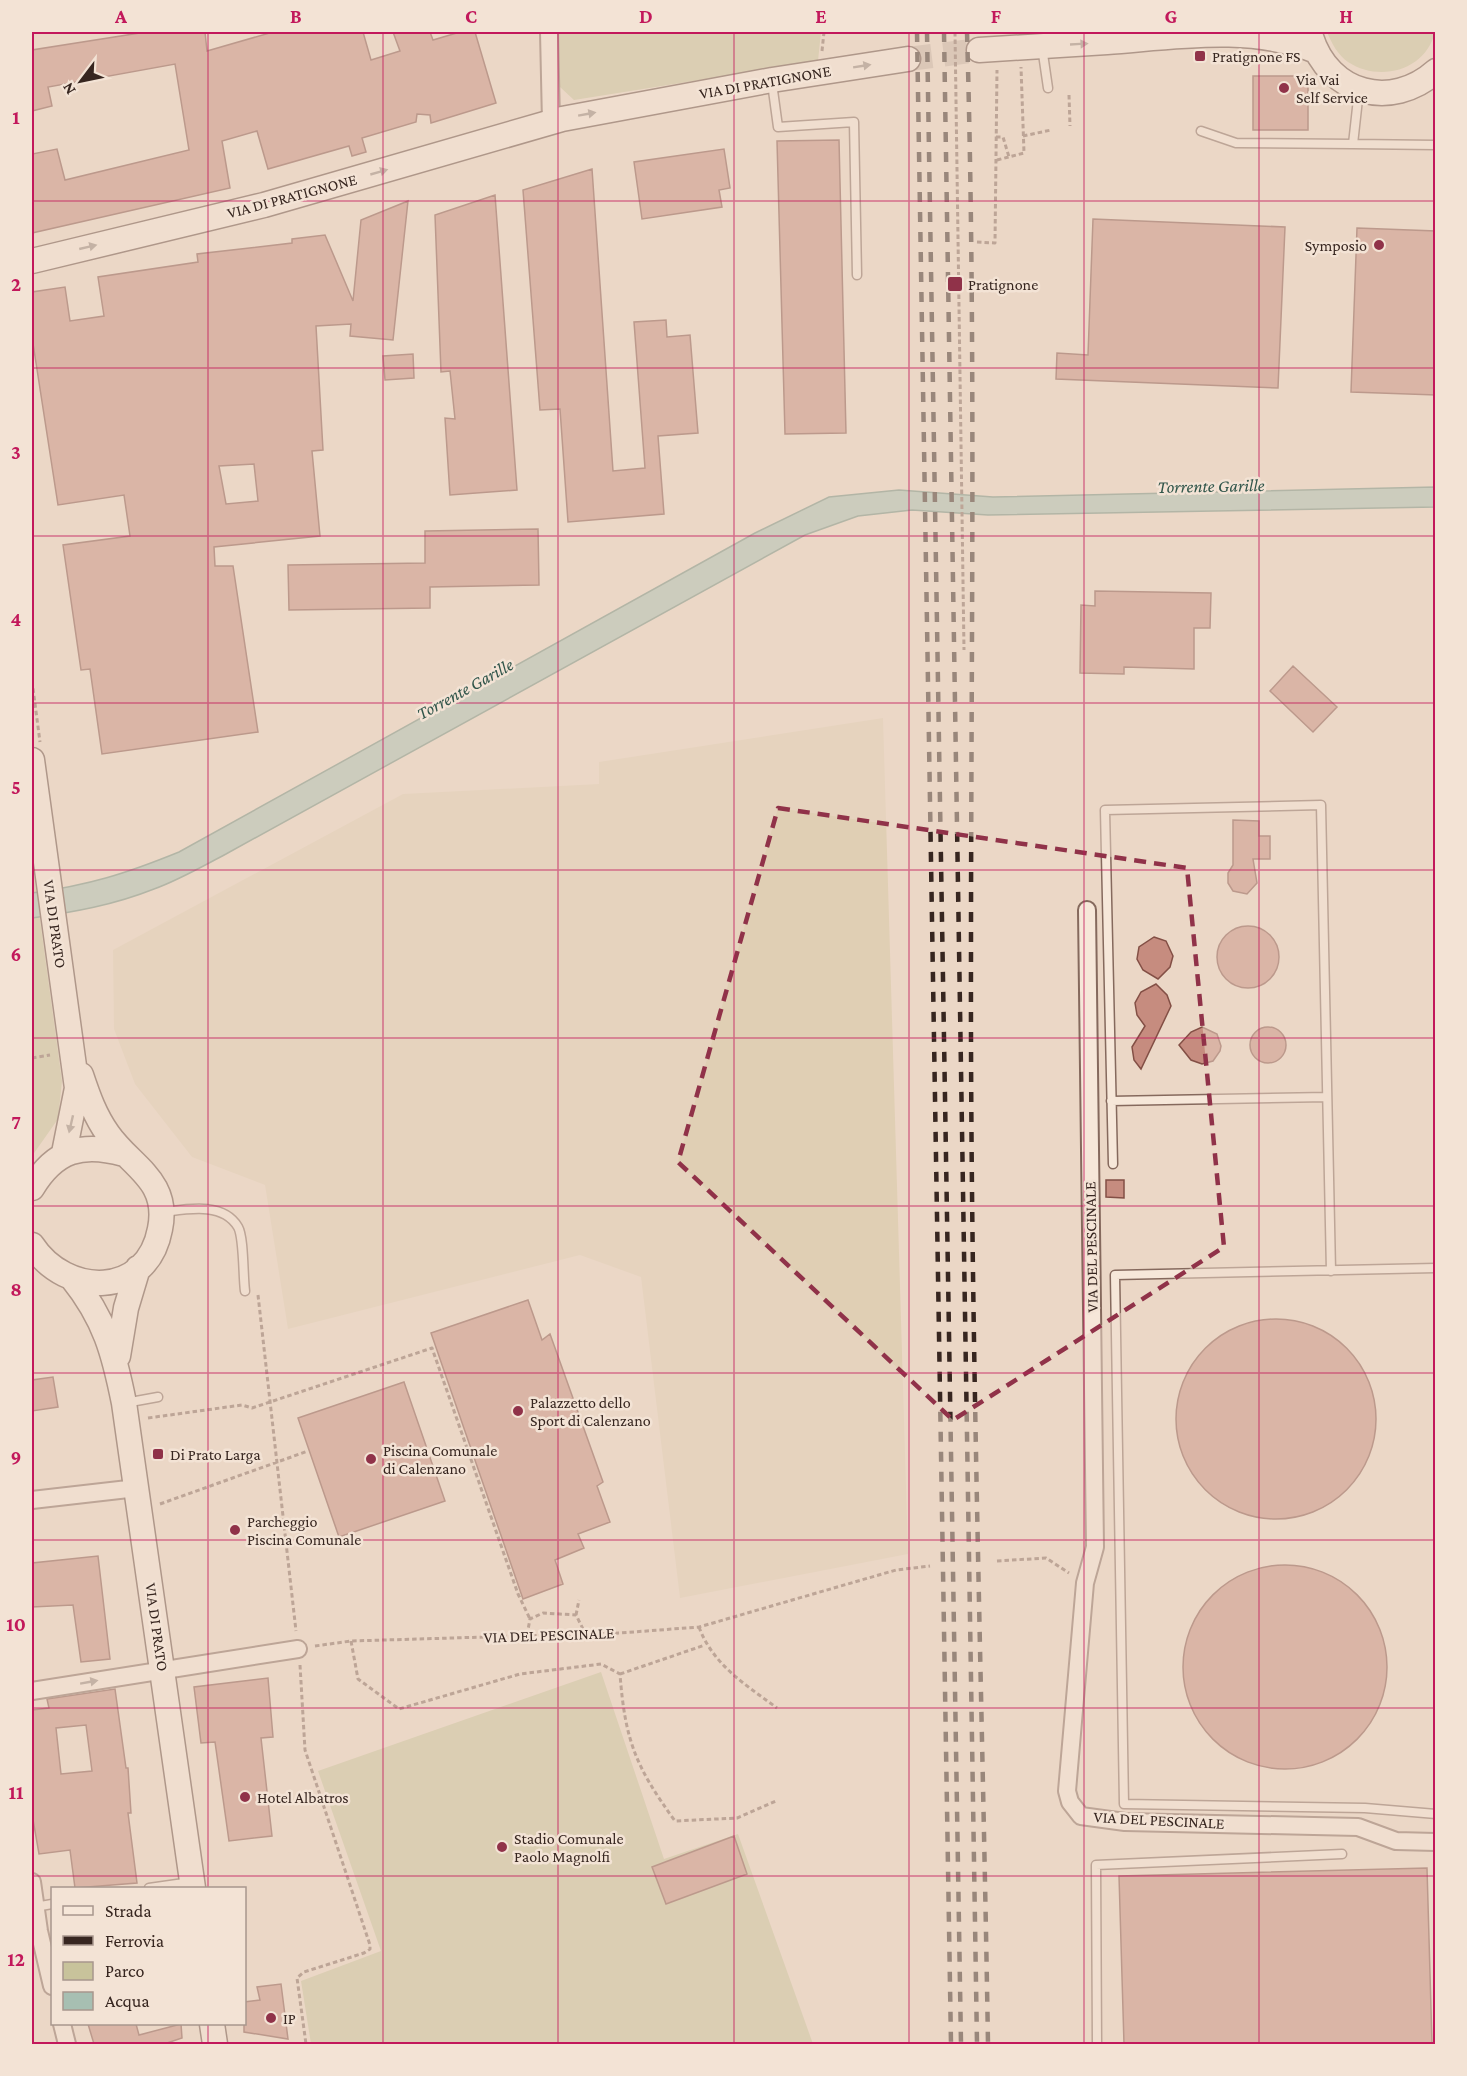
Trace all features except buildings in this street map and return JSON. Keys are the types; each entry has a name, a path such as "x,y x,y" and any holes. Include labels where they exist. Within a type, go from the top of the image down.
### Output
{"main road":[{"path":"1161,32 1313,41 1334,74 1360,90 1382,93 1404,91 1424,81 1436,71"},
{"path":"988,56 1043,54 1188,35"},
{"name":"VIA DI PRATIGNONE","path":"32,261 264,206 551,122 772,80 908,58"},
{"name":"VIA DI PRATO","path":"32,760 61,964 64,1054 77,1088 64,1154"},
{"name":"VIA DI PRATO","path":"32,1245 48,1266 85,1283 111,1282 122,1279 138,1268 157,1244 162,1213 151,1180 124,1154 99,1119 64,1054"},
{"path":"32,1188 49,1165 64,1154 93,1148 124,1154"},
{"name":"VIA DI PRATO","path":"117,1366 121,1332 138,1268"},
{"path":"32,1272 66,1276"},
{"name":"VIA DI PRATO","path":"66,1276 86,1295 107,1332 147,1491 162,1670 192,1885"},
{"path":"212,2025 215,2044"}],"street":[{"path":"549,32 551,122"},
{"name":"VIA DEL PESCINALE","path":"1087,910 1095,1547 1085,1583 1067,1791 1071,1803 1081,1815 1125,1822 1358,1827 1396,1841 1436,1842"},
{"path":"32,1500 147,1491"},
{"path":"32,1692 298,1649"},
{"path":"32,1882 35,1931 51,1983"},
{"path":"62,2025 67,2044"}],"lane":[{"path":"1043,54 1048,88"},
{"path":"772,80 778,127 854,122 857,275"},
{"path":"1353,144 1360,90"},
{"path":"1201,131 1236,143 1436,145"},
{"path":"1113,1164 1105,810 1321,805 1331,1271"},
{"path":"1111,1101 1327,1097"},
{"path":"162,1213 199,1207 228,1216 239,1228 244,1291"},
{"path":"1436,1268 1115,1275 1124,1804 1365,1808 1436,1814"},
{"path":"124,1403 158,1397"},
{"path":"1097,2044 1096,1865 1342,1854"},
{"path":"163,1887 192,1885"},
{"path":"35,1906 51,1904"}],"path":[{"path":"822,53 824,32"},
{"path":"955,32 964,650"},
{"path":"996,160 1024,153 1020,62 1043,54"},
{"path":"977,242 995,243 996,137 988,56"},
{"path":"1069,95 1071,126"},
{"path":"1023,136 1051,130"},
{"path":"996,137 1003,137 1009,157"},
{"path":"957,210 958,231"},
{"path":"958,254 958,274"},
{"path":"32,1058 64,1054"},
{"path":"256,1284 298,1649 305,1750 370,1946 370,1949 364,1953 304,1972 297,1978 306,2044"},
{"path":"149,1428 147,1417 242,1405 252,1408 432,1348 518,1594 530,1619 527,1635"},
{"path":"147,1491 158,1504 308,1450"},
{"path":"998,1561 1046,1558 1085,1583"},
{"name":"VIA DEL PESCINALE","path":"298,1649 351,1641 585,1634 699,1627 896,1570 930,1566"},
{"path":"579,1600 576,1615 585,1634"},
{"path":"530,1619 543,1613 576,1615"},
{"path":"699,1627 705,1645 726,1670 777,1708"},
{"path":"351,1641 358,1679 399,1709 520,1674 601,1664 620,1674 705,1645"},
{"path":"620,1674 623,1713 632,1749 647,1782 675,1821 737,1818 776,1801"}],"highlighted area":[{"path":"778,808 1187,868 1224,1247 953,1420 678,1162"}],"shaded area":[{"path":"883,718 908,1554 680,1598 641,1277 580,1255 288,1329 265,1185 192,1157 135,1084 114,1029 113,950 403,794 599,784 599,762"}],"green space":[{"path":"557,32 821,32 818,61 574,100 560,87"},
{"path":"1327,32 1435,32 1430,45 1412,64 1387,72 1374,72 1348,62 1336,49"},
{"path":"32,861 62,1081 58,1119 32,1156"},
{"name":"Stadio Comunale Paolo Magnolfi","path":"601,1672 664,1859 738,1834 813,2044 311,2044 301,1981 381,1951 318,1771"}],"water":[{"path":"1435,487 1435,507 988,515 912,510 858,516 805,535 182,877 139,895 109,904 32,918 32,893 107,878 179,852 755,533 829,497 899,490 993,497"}],"tunnel":[{"path":"908,59 979,50"}],"railway":[{"path":"917,32 951,2044"},
{"path":"927,32 961,2044"},
{"path":"944,32 977,2044"},
{"path":"967,32 972,377 972,1225 988,2044"}],"place":[{"name":"Pratignone FS","path":"1200,56"},
{"name":"Via Vai Self Service","path":"1284,88"},
{"name":"Symposio","path":"1379,245"},
{"name":"Pratignone","path":"955,284"},
{"name":"Palazzetto dello Sport di Calenzano","path":"518,1411"},
{"name":"Di Prato Larga","path":"158,1454"},
{"name":"Piscina Comunale di Calenzano","path":"371,1459"},
{"name":"Parcheggio Piscina Comunale","path":"235,1530"},
{"name":"Hotel Albatros","path":"245,1797"},
{"name":"Stadio Comunale Paolo Magnolfi","path":"502,1847"},
{"name":"IP","path":"271,2018"}],"water label":[{"name":"Torrente Garille","path":"1211,486"},
{"name":"Torrente Garille","path":"465,689"}]}
